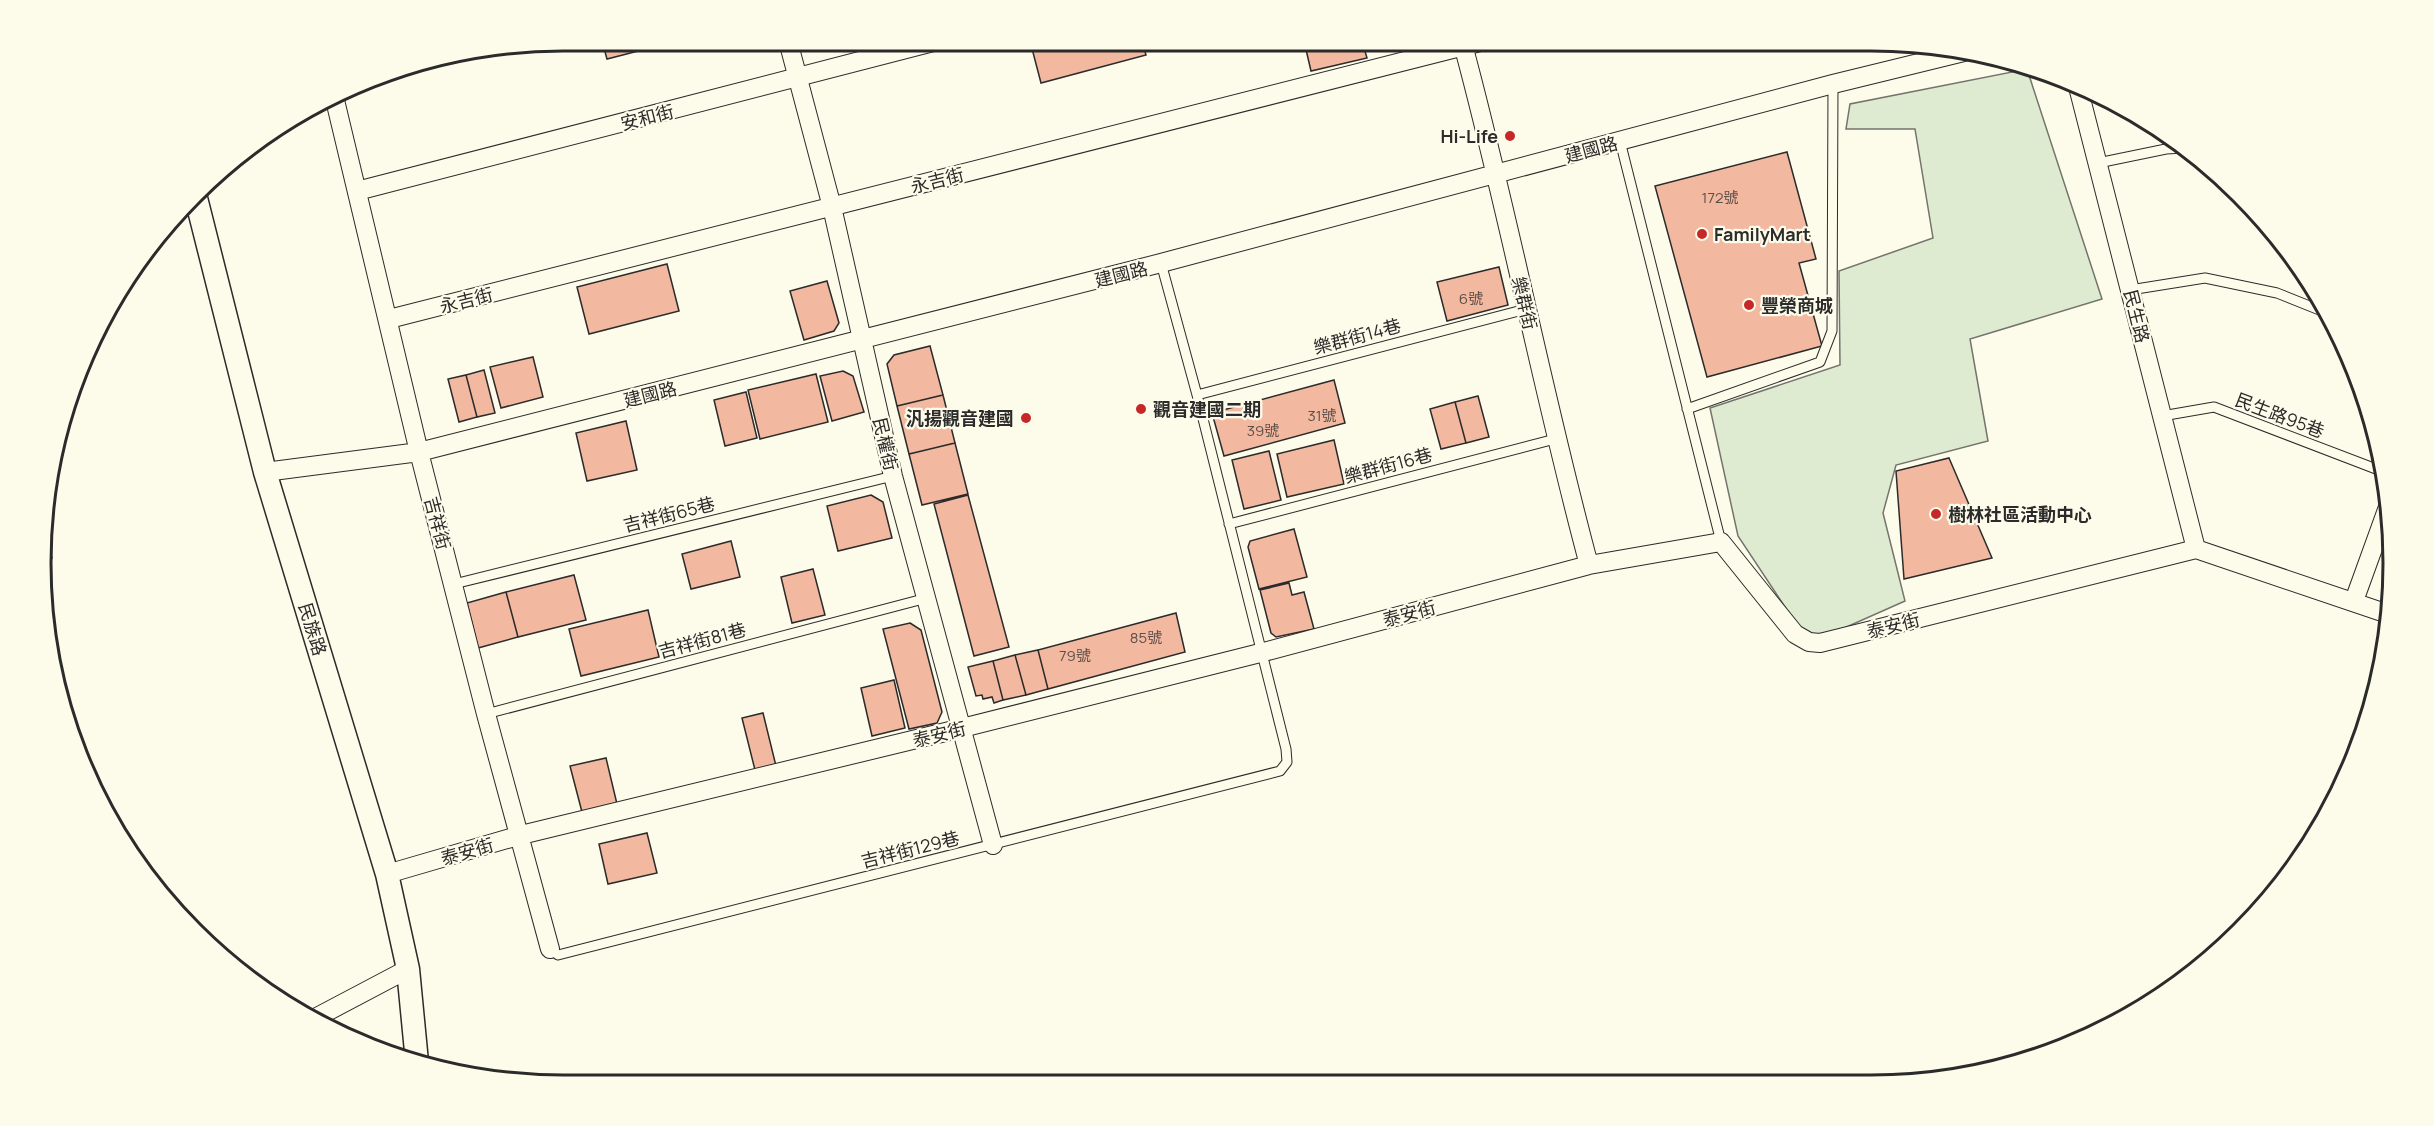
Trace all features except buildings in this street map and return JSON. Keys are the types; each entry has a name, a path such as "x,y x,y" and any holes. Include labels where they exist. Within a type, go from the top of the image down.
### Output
{"street":[{"name":"民權街","path":"791,51 832,207 893,476 993,845"},
{"name":"安和街","path":"357,191 897,51"},
{"name":"永吉街","path":"389,319 1432,51"},
{"name":"樂群街","path":"1465,51 1496,174 1555,438 1589,565"},
{"name":"建國路","path":"265,472 419,452 1161,263 1833,84 1946,56"},
{"name":"民生路","path":"2080,96 2196,549"},
{"name":"吉祥街","path":"336,105 419,452 486,714 550,949"},
{"name":"民族路","path":"198,205 265,472 387,874 408,969 416,1054"},
{"path":"2354,601 2382,525"},
{"name":"泰安街","path":"387,874 521,836 1260,653 1589,565 1721,542 1795,634 1809,642 1820,643 2196,549"},
{"path":"2196,549 2381,611"},
{"path":"322,1014 408,969"}],"lane":[{"path":"1687,409 1820,362 1832,331 1833,84"},
{"path":"1620,141 1721,542"},
{"path":"2098,163 2171,149"},
{"path":"1161,263 1197,395 1260,653"},
{"path":"2130,290 2205,278 2277,293 2315,308"},
{"name":"樂群街14巷","path":"1197,395 1526,309"},
{"name":"民生路95巷","path":"2162,416 2214,407 2374,468"},
{"name":"樂群街16巷","path":"1229,524 1555,438"},
{"name":"吉祥街65巷","path":"454,584 893,476"},
{"name":"吉祥街81巷","path":"486,714 927,598"},
{"name":"吉祥街129巷","path":"550,949 558,955 1280,771 1287,762 1286,749 1260,653"}],"green space":[{"path":"2015,71 2029,76 2102,299 1970,339 1988,441 1896,465 1883,513 1905,601 1824,637 1813,636 1799,628 1738,536 1710,408 1840,365 1839,271 1933,238 1915,129 1846,129 1850,104"}],"place":[{"name":"Hi-Life","path":"1510,136"},
{"name":"FamilyMart","path":"1702,234"},
{"name":"豐榮商城","path":"1749,305"},
{"name":"觀音建國二期","path":"1141,409"},
{"name":"汎揚觀音建國","path":"1026,418"},
{"name":"樹林社區活動中心","path":"1936,514"}]}
